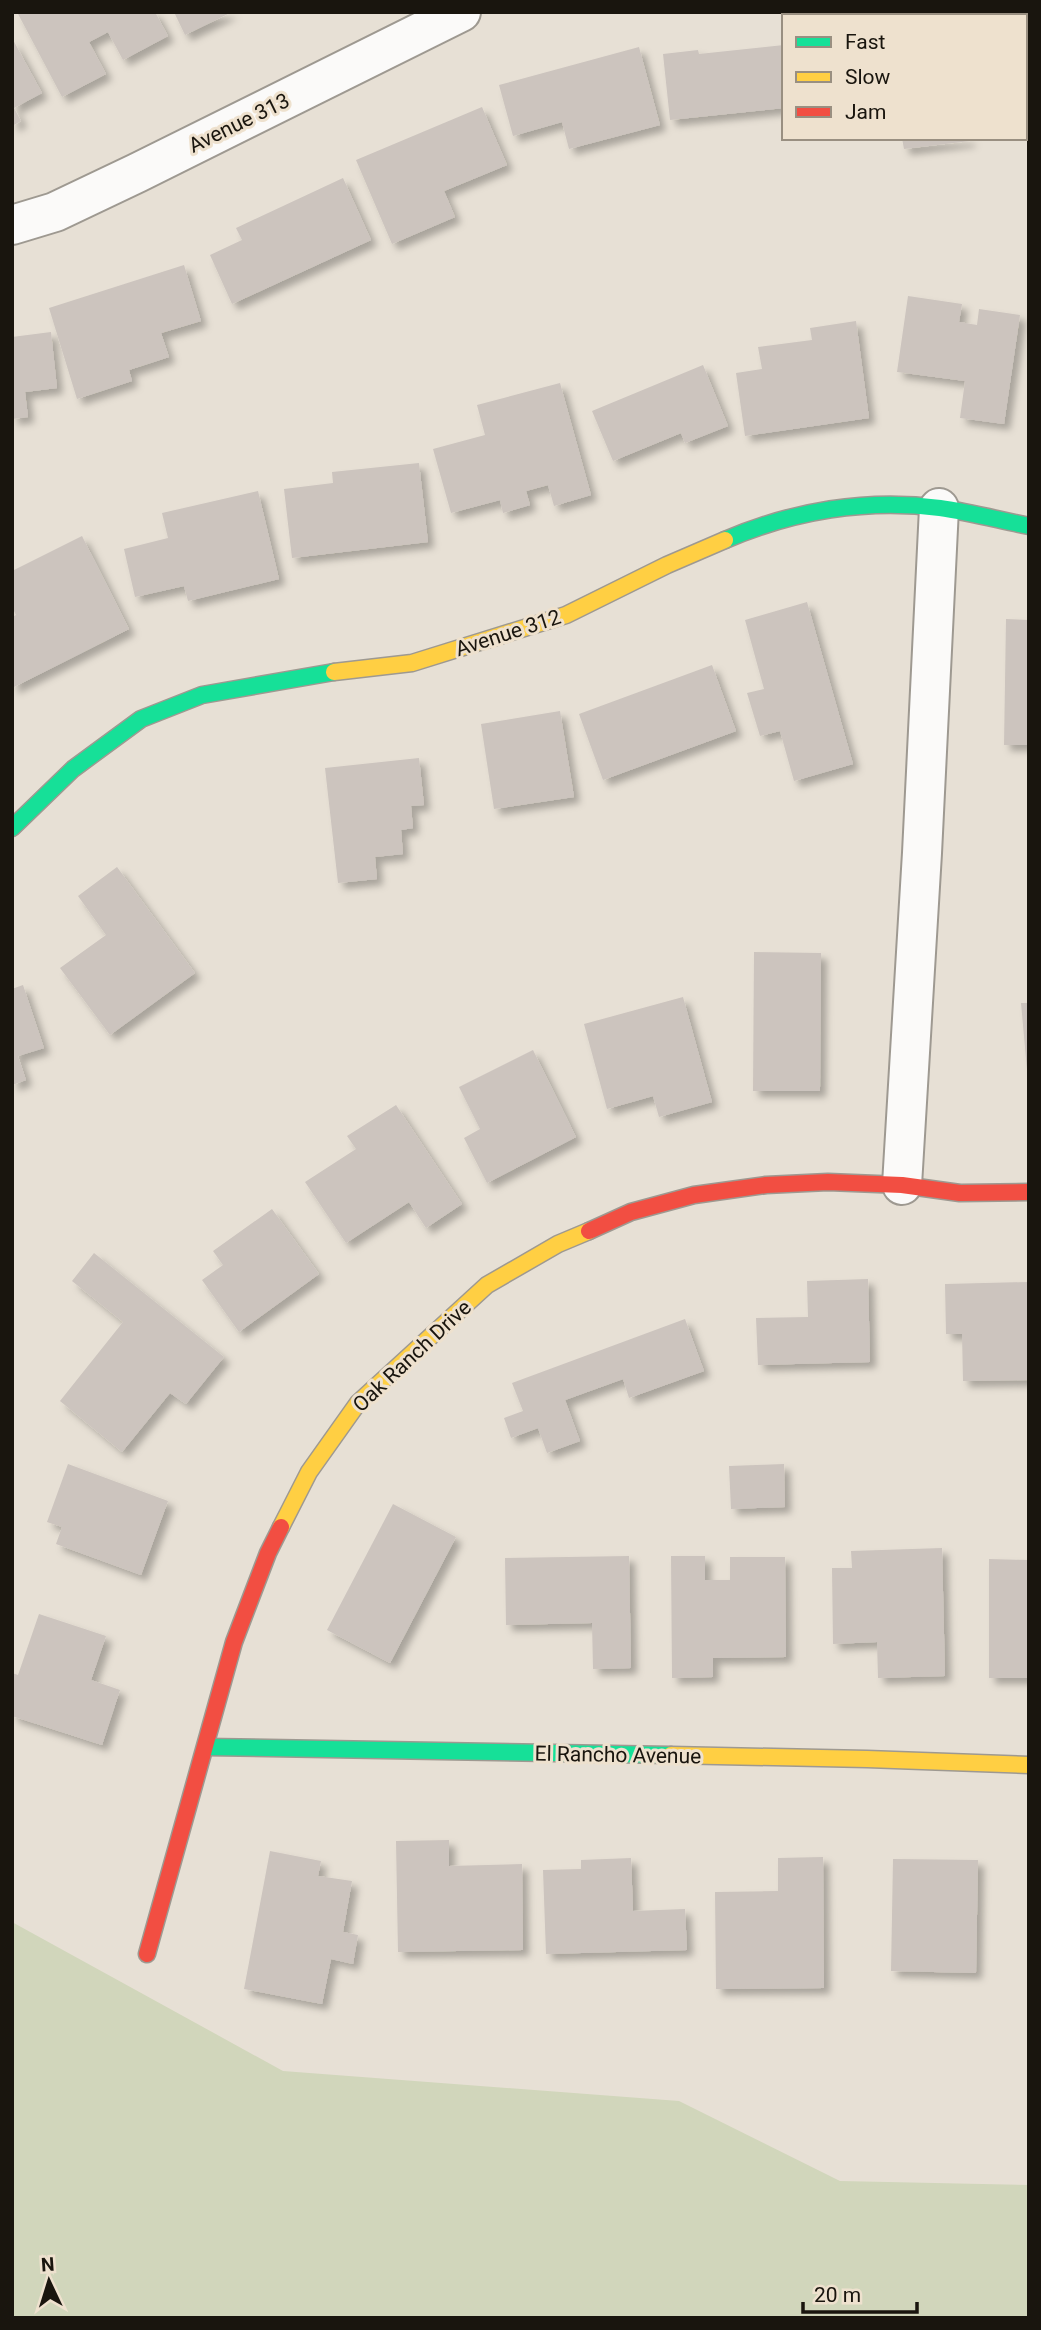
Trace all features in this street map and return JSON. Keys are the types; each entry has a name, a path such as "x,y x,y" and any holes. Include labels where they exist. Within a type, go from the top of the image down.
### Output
{"street":[{"name":"Avenue 313","path":"12,225 55,212 102,190 461,12"},
{"name":"Avenue 312","path":"12,828 73,769 141,719 202,695 320,674 412,663 460,649 565,615 667,565 744,532 816,511 879,504 939,508 1029,526"},
{"path":"902,1185 939,508"},
{"name":"Oak Ranch Drive","path":"147,1954 234,1643 268,1553 309,1472 358,1403 487,1285 558,1244 619,1217 694,1195 766,1185 828,1182 902,1185 960,1194 1029,1192"},
{"name":"El Rancho Avenue","path":"206,1747 867,1759 1029,1765"}],"green space":[{"path":"12,1922 283,2071 679,2101 840,2181 1029,2185 1029,2318 12,2318"}],"building":[{"path":"17,12 155,12 168,36 123,60 108,32 89,42 106,74 62,97"},
{"path":"174,12 232,12 185,35"},
{"path":"932,12 955,12 955,14 916,14"},
{"path":"1029,12 1029,99 1027,14 982,14"},
{"path":"12,38 42,93 14,108 21,121 12,126"},
{"path":"782,45 782,108 670,120 663,54 698,50 699,54"},
{"path":"639,47 660,125 569,149 562,122 513,136 499,85"},
{"path":"482,107 507,165 444,191 455,217 392,244 356,160"},
{"path":"902,140 970,141 904,149"},
{"path":"343,178 371,240 232,304 210,255 242,240 236,228"},
{"path":"184,265 201,321 161,333 169,357 129,370 132,381 77,399 49,308"},
{"path":"908,296 962,304 959,322 977,325 979,309 1020,315 1004,424 960,418 965,381 897,372"},
{"path":"856,321 869,418 745,436 736,373 762,369 758,347 812,340 810,328"},
{"path":"51,332 57,388 25,392 28,417 12,419 12,337"},
{"path":"703,365 728,426 685,443 681,433 613,461 592,411"},
{"path":"560,383 591,495 554,506 548,485 526,491 530,505 503,513 500,500 451,513 433,449 485,435 477,405"},
{"path":"419,463 428,542 292,558 284,489 333,483 332,472"},
{"path":"258,491 279,579 188,601 184,586 135,597 124,549 168,538 162,513"},
{"path":"82,536 129,629 12,688 12,617 16,615 12,607 12,571"},
{"path":"807,602 853,764 794,781 780,731 760,736 747,693 764,689 745,620"},
{"path":"1006,619 1029,620 1029,745 1004,745"},
{"path":"712,665 736,731 603,780 579,714"},
{"path":"560,711 574,797 494,809 481,724"},
{"path":"419,758 424,805 411,806 413,828 401,830 403,854 375,857 377,879 338,883 325,768"},
{"path":"117,867 195,973 110,1035 60,968 106,935 78,896"},
{"path":"754,952 821,953 820,1091 753,1091"},
{"path":"23,985 44,1048 18,1056 26,1080 12,1085 12,989"},
{"path":"683,997 712,1102 659,1117 653,1096 607,1109 584,1024"},
{"path":"1021,1003 1029,1003 1029,1070 1027,1070"},
{"path":"533,1050 576,1137 487,1183 464,1138 480,1129 459,1087"},
{"path":"396,1105 462,1204 426,1228 409,1202 346,1243 305,1182 356,1149 347,1136"},
{"path":"272,1209 319,1274 239,1332 202,1280 223,1265 213,1251"},
{"path":"94,1253 224,1357 186,1404 170,1393 122,1452 60,1401 123,1322 72,1281"},
{"path":"868,1279 870,1362 758,1365 756,1318 808,1317 807,1281"},
{"path":"1029,1282 1029,1380 963,1381 962,1334 946,1334 945,1284"},
{"path":"685,1319 704,1371 629,1398 623,1379 565,1400 580,1441 547,1453 538,1428 511,1438 504,1418 523,1411 512,1383"},
{"path":"68,1464 168,1501 141,1575 56,1544 62,1527 47,1522"},
{"path":"784,1464 785,1507 731,1509 729,1466"},
{"path":"393,1504 456,1537 390,1663 327,1630"},
{"path":"942,1548 945,1676 878,1678 877,1642 833,1644 832,1568 852,1568 851,1551"},
{"path":"629,1556 631,1668 593,1669 592,1623 506,1625 505,1558"},
{"path":"671,1556 705,1556 705,1580 730,1580 730,1557 785,1557 786,1657 713,1658 713,1677 672,1678"},
{"path":"989,1559 1029,1560 1029,1678 989,1678"},
{"path":"39,1614 106,1636 91,1680 120,1690 102,1745 12,1716 12,1673 18,1675"},
{"path":"449,1840 449,1866 522,1864 523,1950 398,1952 396,1841"},
{"path":"270,1851 321,1861 318,1876 352,1881 343,1932 358,1935 353,1964 331,1959 322,2004 244,1989"},
{"path":"823,1857 824,1988 716,1989 715,1892 778,1891 778,1858"},
{"path":"631,1858 633,1911 685,1909 687,1950 546,1954 543,1870 581,1869 581,1860"},
{"path":"893,1859 978,1860 976,1973 891,1971"}],"traffic: fast":[{"path":"725,540 803,514 858,506 913,505 940,508 1029,526"},
{"path":"12,828 73,769 141,719 202,695 334,672"},
{"path":"206,1747 671,1755"}],"traffic: slow":[{"path":"334,672 412,663 566,615 667,565 725,540"},
{"path":"281,1527 309,1472 358,1403 487,1285 558,1244 589,1231"},
{"path":"671,1755 1029,1765"}],"traffic: jam":[{"path":"589,1231 631,1212 694,1195 766,1185 828,1182 902,1185 960,1193 1029,1192"},
{"path":"147,1954 234,1642 268,1553 281,1527"}]}
